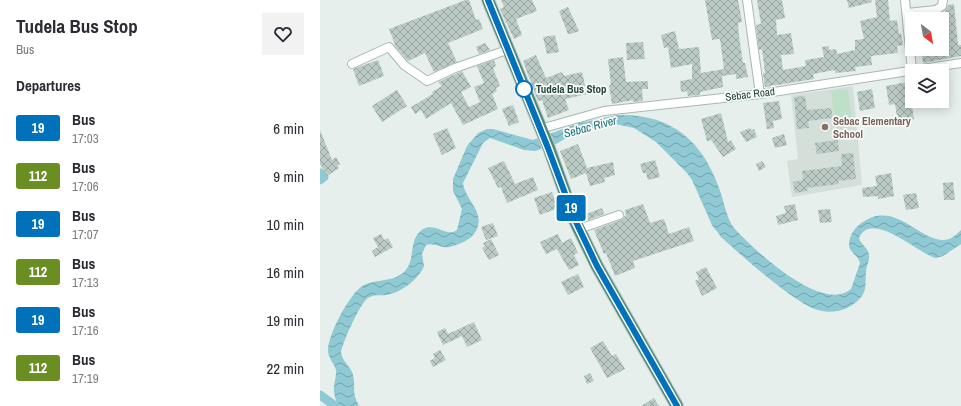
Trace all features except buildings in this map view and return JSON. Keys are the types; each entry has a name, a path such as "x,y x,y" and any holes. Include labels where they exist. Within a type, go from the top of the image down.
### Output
{"highway":[{"path":"488,0 579,229 597,266 677,406"}],"street":[{"path":"747,0 760,94"},
{"path":"905,0 907,12"},
{"path":"917,12 936,10 942,6 943,0"},
{"path":"352,64 389,47 404,65 427,81 455,68 507,50"},
{"name":"Sebac Road","path":"949,65 961,64"},
{"name":"Sebac Road","path":"541,131 604,111 760,94 905,71"},
{"path":"579,229 619,215"}],"shaded area":[{"name":"Sebac Elementary School","path":"853,86 862,185 792,197 787,161 798,159 791,95"}],"green space":[{"path":"848,89 853,127 836,129 831,91"}],"water":[{"name":"Sebac River","path":"617,115 652,119 668,124 681,132 693,143 712,171 725,209 734,228 756,250 789,276 806,286 823,293 838,294 851,289 860,263 849,247 850,239 852,233 860,224 872,217 883,215 894,217 933,238 943,240 951,238 961,230 961,244 943,256 936,258 884,231 874,228 865,230 859,238 869,253 865,288 862,296 847,308 838,311 828,312 818,310 808,306 782,289 721,237 712,225 692,180 687,173 656,142 634,128 615,124 598,127 577,132 554,145 535,151 524,150 490,138 483,143 463,183 467,195 477,212 478,224 476,231 468,239 450,247 432,244 426,245 422,254 424,266 422,271 409,285 392,294 372,296 365,301 352,323 341,352 343,359 353,375 354,393 359,406 337,406 334,393 336,370 329,356 328,350 332,334 341,314 352,296 364,285 390,279 404,272 410,261 415,239 418,233 423,229 432,227 449,232 457,230 462,209 453,191 453,179 467,146 478,133 487,129 493,129 533,140 579,123"}],"waterway":[{"path":"320,173 324,177 320,180"},
{"path":"320,395 335,406"}],"bus line":[{"name":"19","path":"488,0 548,148 575,220 597,266 677,406"}],"place":[{"name":"Tudela Bus Stop","path":"524,89"},
{"name":"Sebac Elementary School","path":"825,127"}]}
